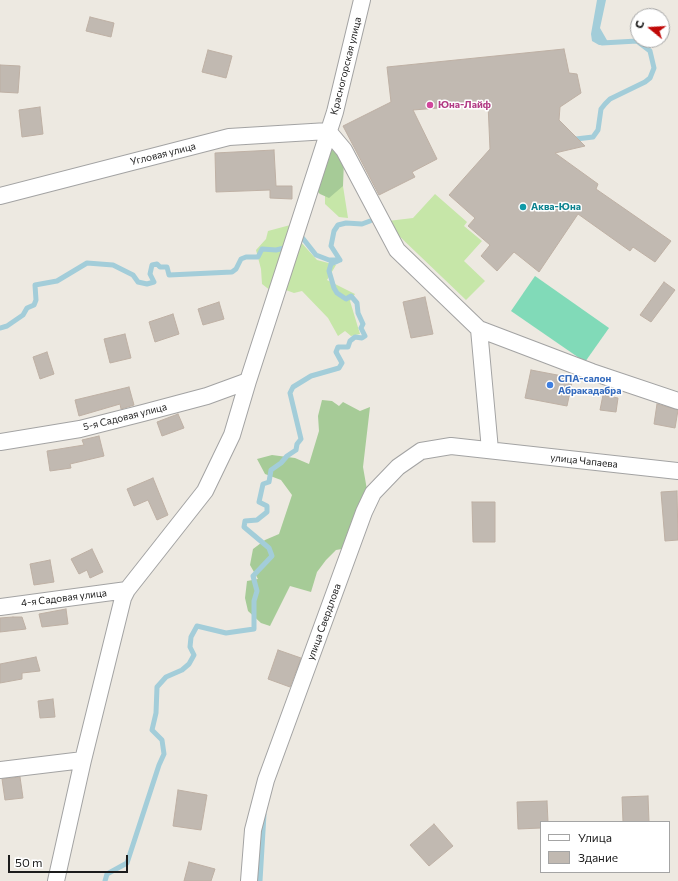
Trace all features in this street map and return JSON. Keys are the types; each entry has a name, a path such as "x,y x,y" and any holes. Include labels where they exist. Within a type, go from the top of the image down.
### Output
{"street":[{"name":"Красногорская улица","path":"56,881 83,760 123,598 127,590 205,491 232,435 328,131 348,62 362,0"},
{"name":"Угловая улица","path":"0,196 229,137 328,131"},
{"path":"328,131 344,150 397,250 479,328 592,372 678,401"},
{"path":"479,328 490,450"},
{"name":"5-я Садовая улица","path":"0,442 80,429 207,396 248,381"},
{"name":"улица Свердлова","path":"249,881 253,830 266,780 364,512 373,493 398,467 421,451 451,446 490,450"},
{"name":"улица Чапаева","path":"490,450 678,471"},
{"name":"4-я Садовая улица","path":"0,606 127,590"},
{"path":"0,770 83,760"}],"green space":[{"path":"330,141 344,160 343,186 329,198 320,194 315,189"},
{"path":"338,174 343,186 348,218 339,217 325,204 325,188"},
{"path":"435,194 467,222 464,226 482,241 464,261 485,281 466,300 396,233 388,221 413,218"},
{"path":"294,224 271,291 262,284 261,269 256,250 266,239 268,231"},
{"path":"298,239 317,260 336,265 327,280 355,294 350,301 360,334 351,336 345,331 338,336 328,318 302,291 294,293 283,289"},
{"path":"535,276 609,328 585,362 511,311"},
{"path":"322,400 332,401 339,406 343,402 360,411 370,407 363,467 370,507 353,547 336,550 326,560 317,572 311,592 290,586 270,626 261,623 248,611 245,598 247,581 258,579 250,565 253,549 265,540 279,534 292,495 281,480 265,474 257,459 272,455 295,458 309,464 319,431 318,416"}],"water":[{"path":"597,0 606,0 600,28 608,42 605,45 599,45 592,41 591,34"}],"building":[{"path":"90,17 114,23 111,37 86,31"},
{"path":"564,49 569,73 577,74 581,93 560,107 559,120 585,146 555,153 598,184 596,189 671,241 655,262 633,247 630,251 578,214 539,272 514,252 497,271 481,256 490,245 468,226 475,218 449,195 490,149 488,104 413,110 437,159 412,172 415,177 379,195 343,126 391,102 387,67"},
{"path":"208,50 232,56 226,78 202,72"},
{"path":"0,65 20,66 18,93 0,92"},
{"path":"40,107 43,134 22,137 19,110"},
{"path":"274,150 276,186 292,186 292,199 270,198 270,190 216,192 215,153"},
{"path":"664,282 675,290 651,322 640,315"},
{"path":"425,297 433,334 411,338 403,302"},
{"path":"219,302 224,319 203,325 198,309"},
{"path":"173,314 179,334 155,342 149,322"},
{"path":"125,334 131,358 110,363 104,339"},
{"path":"47,352 54,374 40,379 33,357"},
{"name":"СПА-салон Абракадабра","path":"531,370 573,378 567,406 525,398"},
{"path":"129,387 134,405 121,409 120,404 79,416 75,400"},
{"path":"603,395 618,398 616,412 600,410"},
{"path":"657,404 678,410 675,428 654,424"},
{"path":"178,414 184,428 162,436 157,422"},
{"path":"99,436 104,456 70,464 71,468 50,471 47,451 84,445 82,440"},
{"path":"153,478 168,515 157,520 148,500 134,506 127,489"},
{"path":"677,491 678,540 665,541 661,492"},
{"path":"472,502 495,502 495,542 473,542"},
{"path":"92,549 103,572 90,578 87,570 79,574 71,559"},
{"path":"50,560 54,582 34,585 30,564"},
{"path":"66,609 68,624 42,627 39,614"},
{"path":"22,617 26,629 0,632 0,618"},
{"path":"278,650 301,658 290,687 268,679"},
{"path":"36,657 40,671 22,673 22,679 0,683 0,664"},
{"path":"53,699 55,717 40,718 38,701"},
{"path":"20,777 23,798 5,800 2,779"},
{"path":"178,790 207,795 201,830 173,826"},
{"path":"648,796 649,821 623,821 622,797"},
{"path":"547,801 548,821 540,821 540,828 518,829 517,802"},
{"path":"434,824 453,846 429,866 410,845"},
{"path":"189,862 215,869 211,881 184,881"}],"waterway":[{"path":"576,139 593,137 598,130 601,109 605,104 610,99 645,82 650,78 654,68 650,51 637,41 602,43"},
{"path":"301,236 316,255 329,260 340,260 331,246 334,231 338,225 346,223 362,224 370,221"},
{"path":"0,328 7,326 23,315 27,308 34,305 36,300 35,285 57,281 87,263 113,265 133,275 138,282 147,284 154,282 150,274 152,265 157,264 160,267 167,267 169,275 232,272 236,269 241,259 246,257 258,257 262,249 276,250 289,247"},
{"path":"105,881 107,874 127,863 164,754 162,740 152,730 156,713 157,687 166,677 182,670 189,664 194,655 190,647 191,637 197,626 226,633 254,629 254,601 257,591 253,576 272,556 269,548 244,527 245,521 257,520 267,512 267,506 259,502 263,484 269,482 271,470 296,450 297,444 301,439 290,393 293,387 311,376 339,368 342,363 336,352 338,347 348,347 350,341 355,337 362,338 365,336 361,328 363,324 358,313 357,303 351,296 346,299 337,293 334,288 329,271 331,264 340,260"},
{"path":"260,881 264,814"}],"place":[{"name":"Юна-Лайф","path":"430,105"},
{"name":"Аква-Юна","path":"523,207"},
{"name":"СПА-салон Абракадабра","path":"550,385"}]}
